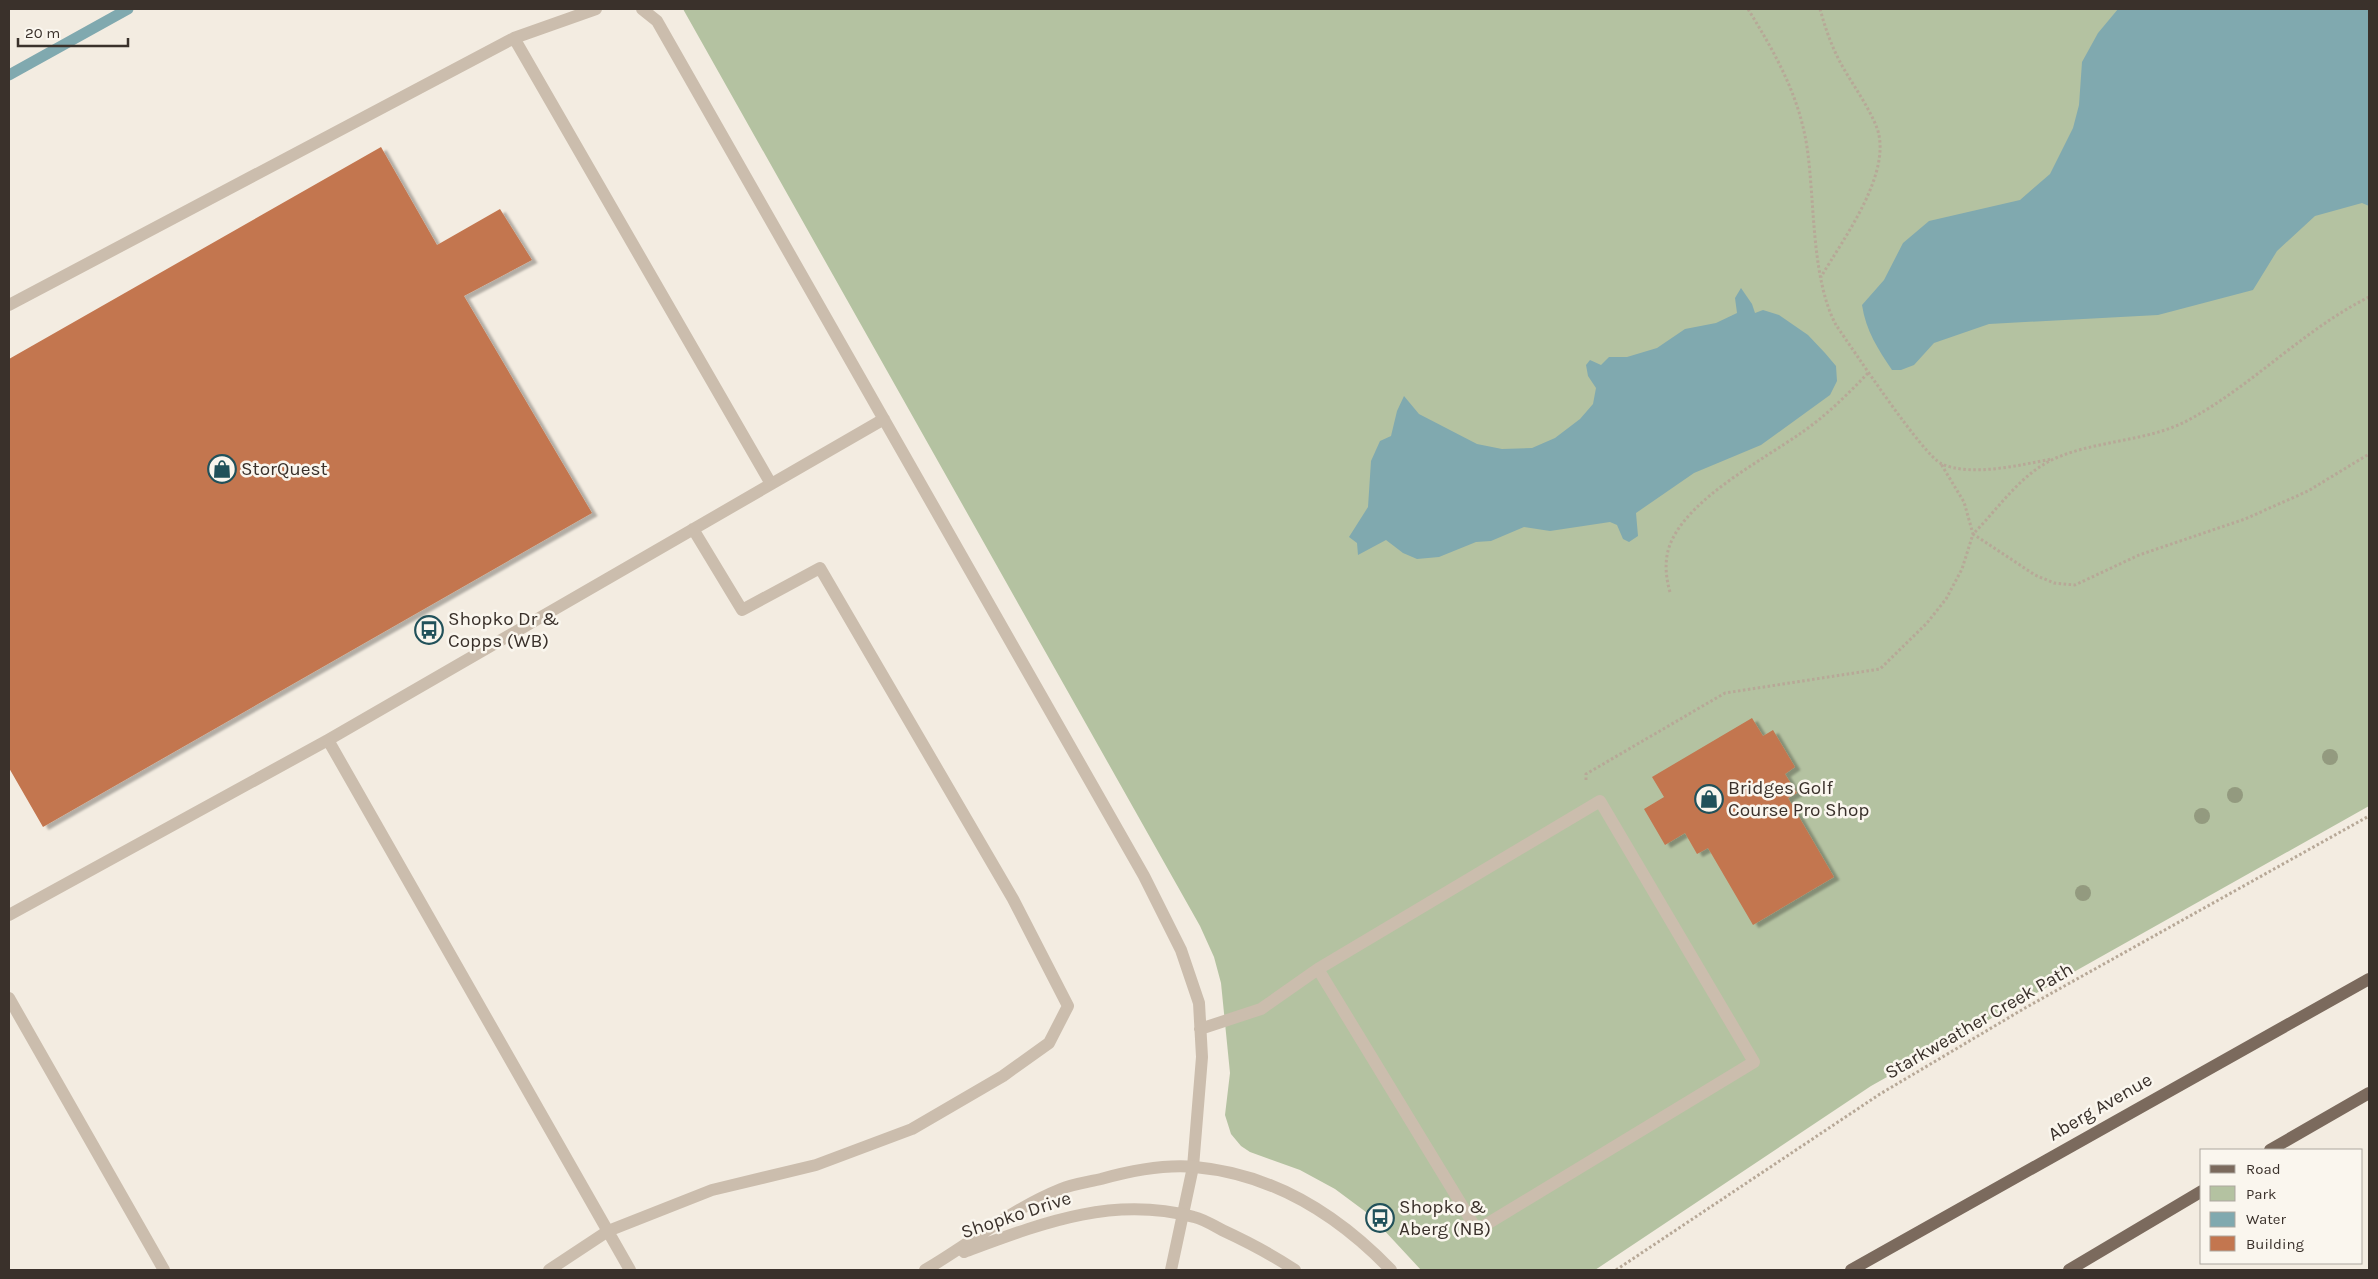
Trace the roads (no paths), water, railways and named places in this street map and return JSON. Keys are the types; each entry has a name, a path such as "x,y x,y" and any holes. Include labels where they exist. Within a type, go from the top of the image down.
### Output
{"main road":[{"name":"Aberg Avenue","path":"1851,1270 2369,979"},
{"path":"2272,1149 2369,1093"},
{"path":"2069,1270 2200,1191"}],"street":[{"path":"9,305 514,38 596,9"},
{"path":"642,9 657,21 1144,876 1181,950 1199,1003 1202,1058 1193,1167 1171,1270"},
{"path":"514,38 771,484"},
{"path":"9,915 328,740 884,419"},
{"path":"549,1270 608,1231 712,1190 816,1165 912,1129 1003,1076 1049,1043 1068,1006 1013,899 820,568 742,610 693,530"},
{"path":"328,740 630,1270"},
{"path":"1200,1029 1261,1009 1318,969 1600,801 1754,1062 1477,1230 1318,969"},
{"path":"9,998 164,1270"},
{"name":"Shopko Drive","path":"925,1270 1015,1212 1062,1189 1157,1168 1193,1167 1264,1182 1302,1199 1369,1247 1391,1270"},
{"name":"Shopko Drive","path":"945,1258 1044,1222 1107,1209 1147,1209 1195,1217 1263,1249 1295,1270"}],"water":[{"path":"2118,9 2369,9 2369,206 2362,203 2315,216 2277,251 2253,290 2158,315 1989,324 1934,343 1914,365 1901,370 1892,370 1877,347 1862,305 1884,280 1903,243 1929,221 2020,200 2050,174 2073,128 2079,105 2082,62 2098,33"},
{"path":"1741,288 1752,304 1755,313 1763,310 1779,315 1808,335 1836,366 1837,381 1830,395 1761,445 1694,473 1636,513 1638,536 1629,542 1623,539 1617,525 1610,522 1550,531 1524,527 1491,541 1476,542 1439,557 1417,559 1403,553 1386,540 1358,555 1357,543 1349,537 1368,507 1371,461 1380,441 1391,436 1397,411 1404,396 1419,414 1477,444 1502,449 1532,448 1555,438 1580,419 1593,404 1596,388 1588,376 1586,365 1590,360 1601,365 1609,357 1627,357 1657,348 1685,329 1716,323 1737,313 1735,298"}],"waterway":[{"path":"9,75 128,9"}],"place":[{"name":"StorQuest","path":"222,469"},
{"name":"Shopko Dr & Copps (WB)","path":"429,630"},
{"name":"Bridges Golf Course Pro Shop","path":"1709,799"},
{"name":"Shopko & Aberg (NB)","path":"1380,1218"}]}
